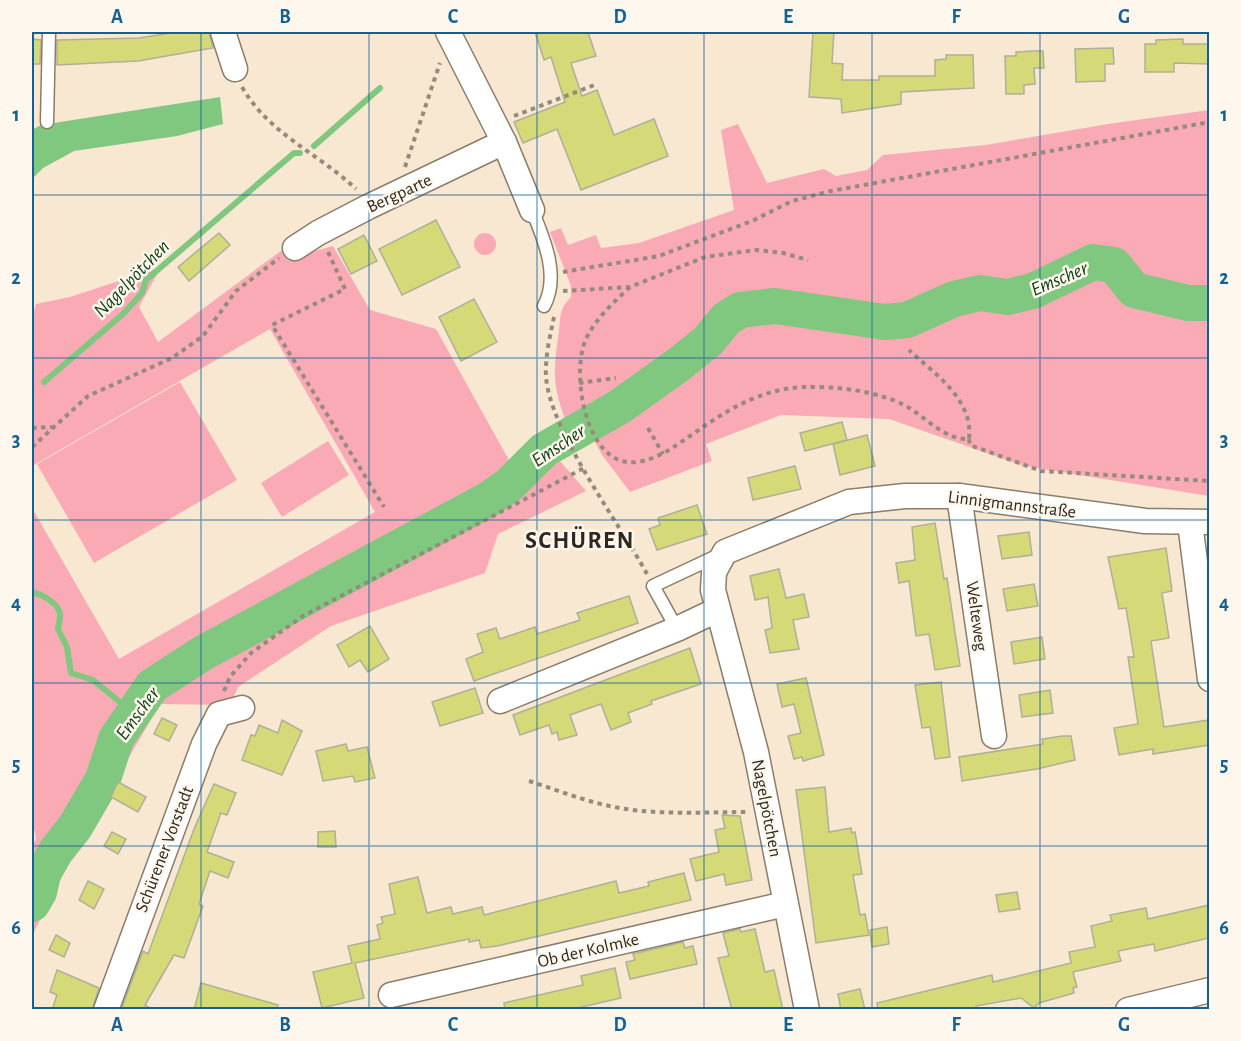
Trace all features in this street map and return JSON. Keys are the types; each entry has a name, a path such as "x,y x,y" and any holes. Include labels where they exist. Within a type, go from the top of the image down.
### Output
{"street":[{"path":"223,32 235,69"},
{"path":"452,41 500,133 532,210"},
{"name":"Bergparte","path":"295,248 318,233 406,190 500,133"},
{"name":"Linnigmannstraße","path":"725,552 849,502 905,496 959,496 1145,521 1200,523"},
{"name":"Welteweg","path":"959,496 994,736"},
{"path":"1200,523 1209,679"},
{"path":"500,701 677,629 717,610 714,572 725,552"},
{"name":"Nagelpötchen","path":"717,610 726,633 756,752 807,1010"},
{"path":"219,714 243,708"},
{"name":"Schürener Vorstadt","path":"106,1010 204,744 219,714"},
{"name":"Ob der Kolmke","path":"391,995 785,904"},
{"path":"1128,1010 1209,990"}],"lane":[{"path":"47,122 49,32"},
{"path":"532,210 543,237 551,274 551,292 544,306"},
{"path":"677,629 653,586 725,552"}],"path":[{"path":"406,190 403,179 409,153 439,64 452,41"},
{"path":"235,69 243,89 272,127 339,173 360,193 368,207"},
{"path":"500,133 597,84"},
{"path":"551,274 659,256 752,221 792,201 831,191 1209,122"},
{"path":"318,233 345,289 272,325 384,507"},
{"path":"32,447 88,396 172,358 203,336 236,291 295,248"},
{"path":"571,291 630,287 705,257 756,250 783,253 808,260"},
{"path":"630,287 607,309 586,340 579,383 586,416 605,454 621,461 636,462 663,454 725,412 754,396 803,387 837,389 889,399 906,406 952,437 969,439"},
{"path":"551,292 555,311 546,377 552,404 583,466 653,586"},
{"path":"909,350 957,396 968,418 970,445 1041,471 1209,481"},
{"path":"579,383 616,378"},
{"path":"32,428 52,427"},
{"path":"648,428 663,454"},
{"path":"219,714 220,701 230,677 250,653 272,636 303,616 583,466"},
{"path":"529,781 605,805 633,810 767,811"}],"shaded area":[{"path":"220,97 223,124 177,136 74,151 43,168 32,179 32,130 41,125"},
{"path":"1209,110 1209,496 1024,466 889,419 781,415 706,444 712,461 630,492 602,455 583,419 568,427 559,400 555,370 562,309 571,297 571,286 550,232 561,228 568,245 596,235 601,248 639,243 734,210 721,130 738,124 767,183 824,169 836,176 867,170 883,155 986,145 1108,124"},
{"path":"485,233 493,236 496,244 493,252 485,255 477,252 474,244 477,236"},
{"path":"297,239 315,251 333,246 370,310 436,329 515,471 545,444 586,491 498,534 485,573 331,626 238,687 230,705 160,704 72,855 32,936 32,846 36,839 32,817 32,508 119,659 375,512 270,329 32,466 32,319 36,304 70,297 161,267 139,307 158,342"},
{"path":"180,382 237,480 94,563 37,464"},
{"path":"328,441 349,475 282,517 261,483"}],"building":[{"path":"176,32 209,32 213,48 138,61 57,65 57,40 139,38"},
{"path":"535,32 588,32 596,56 571,63 582,96 597,90 614,135 654,119 668,156 581,190 557,129 523,143 514,122 565,102 551,57 544,60"},
{"path":"813,32 834,32 832,63 843,64 842,80 879,80 879,76 935,76 935,60 946,59 946,55 973,55 974,88 901,92 901,104 842,113 841,99 809,97"},
{"path":"32,39 41,40 40,64 32,64"},
{"path":"1183,39 1183,44 1209,44 1209,64 1174,63 1174,72 1145,72 1145,44 1156,44 1156,40"},
{"path":"1113,48 1114,64 1105,64 1105,81 1076,82 1075,49"},
{"path":"1043,51 1044,68 1034,68 1035,84 1024,85 1024,94 1006,94 1005,56 1016,56 1016,52"},
{"path":"436,220 460,267 402,295 379,249"},
{"path":"219,233 230,245 189,281 178,267"},
{"path":"364,235 377,261 351,274 338,249"},
{"path":"474,299 497,342 461,361 439,317"},
{"path":"842,422 847,440 805,451 800,433"},
{"path":"867,435 875,466 840,475 833,444"},
{"path":"795,466 801,489 753,500 748,478"},
{"path":"697,505 707,534 657,550 649,529 660,525 658,518"},
{"path":"935,523 944,579 947,578 960,666 935,670 929,634 916,636 909,581 899,583 896,563 915,560 912,527"},
{"path":"1029,532 1032,555 1002,559 998,536"},
{"path":"1166,548 1172,591 1162,593 1169,638 1151,641 1164,727 1209,720 1209,745 1153,754 1153,749 1119,755 1114,728 1138,724 1128,657 1134,657 1126,608 1119,609 1108,557"},
{"path":"779,569 786,598 804,594 809,617 793,620 799,649 770,653 765,630 772,628 768,597 755,600 750,576"},
{"path":"1034,584 1038,606 1007,611 1003,589"},
{"path":"629,596 638,623 474,681 466,659 483,652 477,634 496,628 500,639 535,627 537,634 580,620 577,613"},
{"path":"370,626 389,659 368,672 360,660 349,667 337,645"},
{"path":"1042,637 1045,659 1014,664 1011,642"},
{"path":"690,648 701,684 651,701 652,704 628,713 631,722 611,730 601,704 570,715 577,735 559,740 557,732 552,734 549,725 520,735 513,715"},
{"path":"806,678 824,755 803,761 802,757 794,759 788,736 801,733 794,704 782,707 777,684"},
{"path":"941,682 950,757 935,759 930,727 922,728 915,685"},
{"path":"475,688 483,713 440,726 432,702"},
{"path":"1050,690 1053,713 1022,717 1019,695"},
{"path":"162,718 177,725 169,741 154,734"},
{"path":"282,720 302,731 282,775 242,760 251,735 255,736 259,725 278,733"},
{"path":"1071,736 1075,760 1037,769 962,781 959,757 1043,744 1042,739"},
{"path":"346,744 348,751 367,747 375,778 355,782 353,776 323,781 316,751"},
{"path":"118,782 146,797 138,812 111,797"},
{"path":"214,784 236,793 227,815 221,813 207,852 234,862 228,878 210,871 199,904 203,906 184,958 174,955 145,1005 153,1010 121,1010 143,951 148,954 194,829"},
{"path":"825,787 829,832 851,828 852,833 855,832 862,874 853,875 860,915 865,914 869,935 816,943 796,790"},
{"path":"722,815 740,816 752,880 726,885 724,874 696,881 690,859 719,852 715,830 725,828"},
{"path":"335,831 336,847 318,847 318,832"},
{"path":"112,832 126,839 118,854 104,846"},
{"path":"684,873 691,900 497,946 481,948 479,940 469,942 469,939 355,963 364,998 322,1008 313,972 352,963 348,946 380,939 377,925 383,923 381,917 395,914 389,884 418,877 427,913 451,907 453,914 482,907 484,915 616,881 619,893 649,886 648,882"},
{"path":"88,881 104,889 94,909 79,900"},
{"path":"1017,892 1020,909 999,912 996,895"},
{"path":"1209,905 1209,938 1155,951 1154,944 1118,951 1121,961 1073,972 1077,987 1073,988 1074,993 1039,1003 1034,1008 1021,998 976,1006 977,1010 878,1010 877,1003 992,975 993,982 1071,963 1069,952 1095,947 1091,926 1112,921 1110,915 1146,908 1148,919"},
{"path":"887,927 889,944 872,947 870,930"},
{"path":"740,929 741,932 755,929 765,972 774,970 783,1010 732,1010 718,958 729,956 723,933"},
{"path":"56,935 70,943 64,957 49,950"},
{"path":"683,942 685,948 693,946 697,964 630,979 626,962 635,960 633,954"},
{"path":"615,968 621,998 569,1010 505,1010 504,1003 583,985 581,976"},
{"path":"57,970 99,988 92,1010 52,1010 57,995 50,992"},
{"path":"201,983 278,1005 277,1010 194,1010"},
{"path":"860,989 865,1010 841,1010 838,994"}],"waterway":[{"name":"Nagelpötchen","path":"314,146 380,88"},
{"name":"Nagelpötchen","path":"44,382 123,314 142,293 146,280 294,153 300,153"},
{"name":"Emscher","path":"32,904 39,892 43,874 56,851 75,827 103,779 116,739 152,686 203,653 489,499 509,485 544,450 619,407 678,365 708,341 726,319 740,310 775,306 885,322 907,320 954,299 980,293 1008,297 1033,291 1093,262 1114,265 1134,290 1188,303 1210,303"},
{"name":"Nagelpötchen","path":"32,592 49,600 59,610 58,629 67,647 71,673 93,680 132,712"}],"district":[{"name":"SCHÜREN","path":"580,540"}]}
